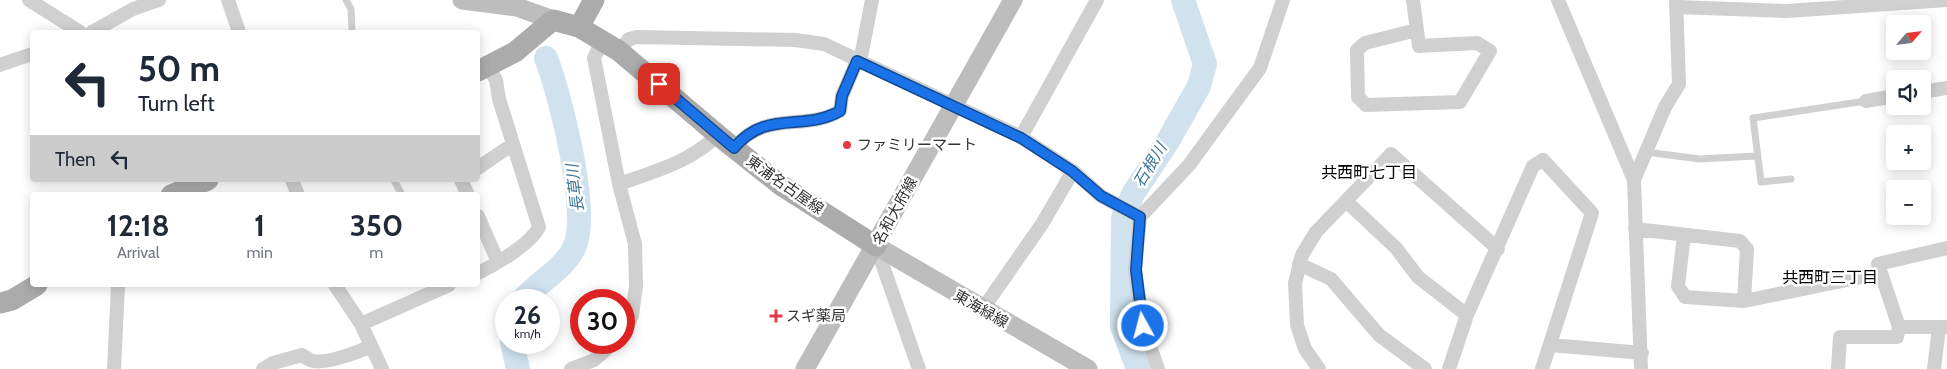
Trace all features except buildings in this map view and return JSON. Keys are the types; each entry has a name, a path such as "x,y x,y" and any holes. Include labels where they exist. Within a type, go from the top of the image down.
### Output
{"main road":[{"path":"462,0 518,7 553,20 515,52 483,68"},
{"path":"579,27 594,0"},
{"name":"名和大府線","path":"805,369 1013,0"},
{"name":"東浦名古屋線","path":"553,20 579,27 611,46 717,135 782,186 876,246"},
{"path":"178,192 203,182"},
{"name":"東海緑線","path":"876,246 982,310 1088,369"},
{"path":"0,303 12,300 34,287"}],"street":[{"path":"29,0 77,30"},
{"path":"96,30 133,9 159,0"},
{"path":"228,0 238,30"},
{"path":"734,148 744,136 764,126 827,117 840,111 842,96 859,61 872,0"},
{"path":"1021,138 1097,0"},
{"path":"1158,369 1143,326 1136,270 1140,217 1189,165 1260,68 1283,0"},
{"path":"1413,0 1417,30 1419,46 1478,43 1490,51 1460,102 1366,104 1358,97 1357,50 1365,43 1417,30"},
{"path":"1558,0 1634,180 1642,369"},
{"path":"1634,180 1665,107 1680,84 1677,4 1787,11 1861,2 1947,0"},
{"path":"635,293 635,244 619,184 594,58 611,46 637,37 795,40 824,44 1021,138 1072,171 1101,196 1140,217"},
{"path":"0,65 30,55"},
{"path":"480,271 498,262 536,233 539,227 513,144 496,80 483,68"},
{"path":"1931,91 1947,88"},
{"path":"1866,101 1886,98"},
{"path":"619,184 684,158 706,146 717,135"},
{"path":"480,167 513,144"},
{"path":"1319,369 1305,349 1297,325 1295,283 1299,264 1306,246 1390,154 1498,249"},
{"path":"1449,369 1468,315 1533,166 1543,160 1592,213 1542,369"},
{"path":"982,310 1042,224 1072,171"},
{"path":"1346,201 1396,248 1418,277 1468,315"},
{"path":"480,221 498,262"},
{"path":"1635,229 1740,241 1746,249 1744,301"},
{"path":"1684,235 1678,286 1685,297 1744,301 1881,273"},
{"path":"876,246 920,369"},
{"path":"1838,369 1840,337 1897,337 1899,327 1878,264 1947,248"},
{"path":"1299,264 1332,280 1379,335 1425,369"},
{"path":"114,369 118,287"},
{"path":"339,287 360,324 382,369"},
{"path":"360,324 444,287"},
{"path":"1899,327 1943,328 1934,369"},
{"path":"1551,345 1642,353"},
{"path":"263,369 272,363 302,355 312,361 323,360 371,346"},
{"path":"571,369 594,360 601,354"}],"lane":[{"path":"346,0 351,9 352,30"},
{"path":"1791,179 1761,182 1756,156 1753,118 1866,101"},
{"path":"1645,152 1700,159 1756,156"}],"waterway":[{"name":"石根川","path":"1138,369 1122,326 1123,218 1133,194 1168,141 1199,86 1205,64 1183,0"},
{"name":"長草川","path":"534,289 564,263 574,248 578,232 579,209 572,154 559,98 546,58"},
{"name":"長草川","path":"515,354 518,369"}],"place":[{"name":"ファミリーマート","path":"847,145"},
{"name":"スギ薬局","path":"776,316"}],"district":[{"name":"共西町七丁目","path":"1369,172"},
{"name":"共西町三丁目","path":"1830,277"}],"route":[{"path":"659,84 734,148 744,136 764,126 827,117 840,111 842,96 857,61 1021,138 1072,171 1101,196 1140,217 1136,270 1143,326"}]}
